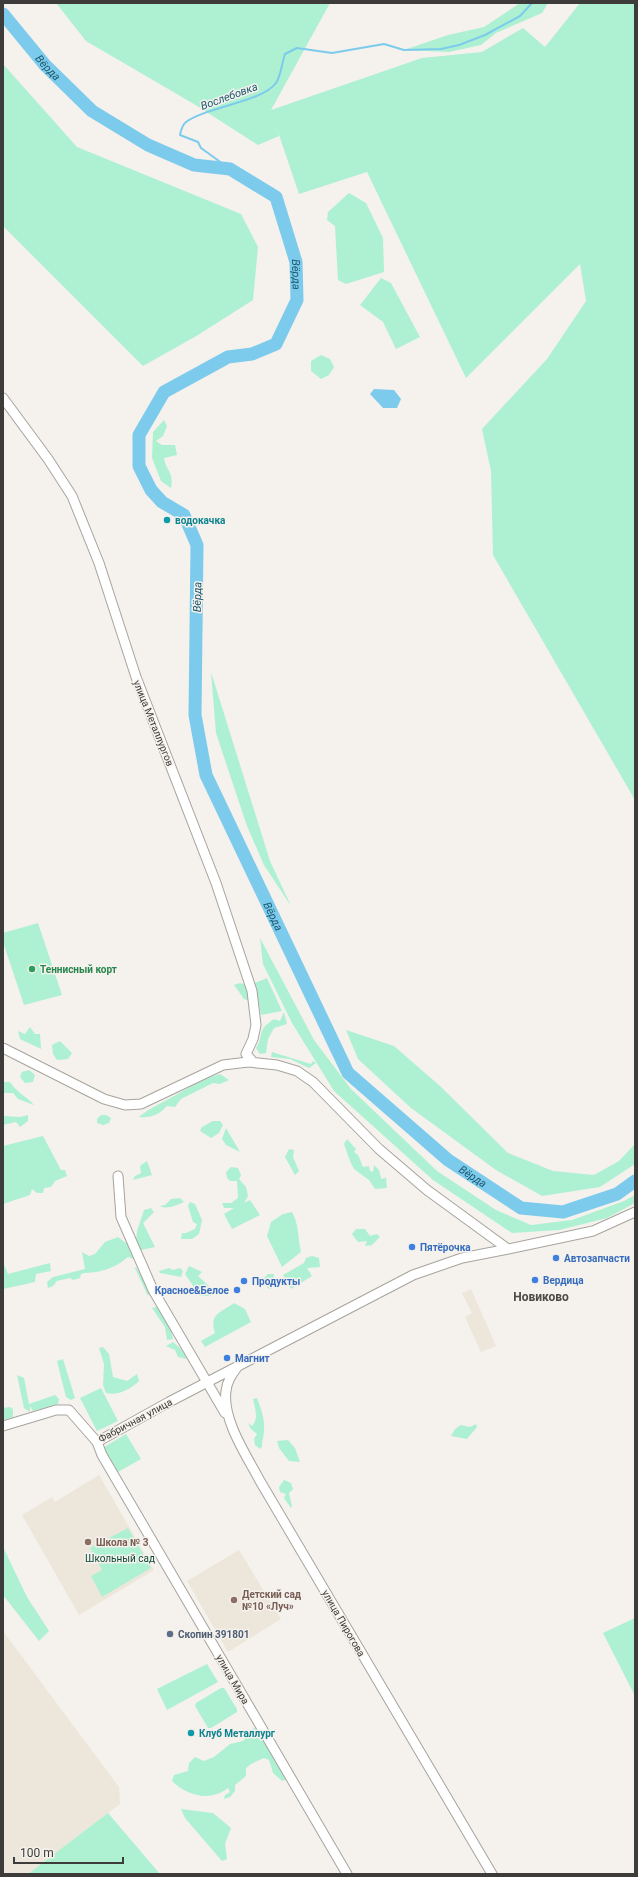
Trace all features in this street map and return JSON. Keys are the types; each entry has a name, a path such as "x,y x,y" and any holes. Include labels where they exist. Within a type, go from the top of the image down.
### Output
{"street":[{"name":"улица Металлургов","path":"3,398 48,459 72,496 99,563 136,677 216,883 250,985 256,1025 253,1039 246,1054 253,1062"},
{"path":"3,1048 104,1099 125,1105 141,1104 223,1065 253,1062 278,1065 297,1071 313,1082 379,1149 427,1190 508,1249"},
{"path":"118,1176 121,1217 153,1290 208,1382 230,1423"},
{"name":"Фабричная улица","path":"3,1426 56,1410 69,1410 97,1442 238,1366 413,1275 462,1258 593,1231 635,1212"},
{"name":"улица Пирогова","path":"238,1366 230,1377 226,1390 226,1405 230,1423 260,1481 492,1874"},
{"name":"улица Мира","path":"97,1442 102,1455 347,1874"}],"shaded area":[{"path":"471,1289 496,1346 481,1352 465,1317 472,1313 462,1293"},
{"name":"Школа № 3","path":"99,1475 154,1570 79,1615 22,1515 52,1497 55,1502"},
{"name":"Детский сад №10 «Луч»","path":"239,1550 281,1619 228,1652 187,1581"},
{"path":"3,1631 119,1787 120,1804 28,1874 3,1874"}],"green space":[{"path":"56,3 330,3 271,110 422,58 482,52 523,28 545,47 580,3 635,3 635,800 493,555 491,471 482,429 547,359 586,301 580,264 466,378 367,172 299,194 276,126 279,136 258,145 194,104 86,41"},
{"path":"520,3 548,3 542,13 496,33 481,45 449,52 404,50 448,35 484,27"},
{"path":"3,64 77,147 241,214 258,247 253,300 198,335 143,366 3,226"},
{"path":"349,193 366,203 383,238 384,272 346,284 338,280 335,226 327,220 328,212"},
{"path":"381,278 391,283 420,337 396,349 383,322 360,305"},
{"path":"321,355 330,359 334,367 329,375 321,379 311,371 311,361"},
{"path":"164,420 167,426 163,436 156,441 162,445 175,445 177,455 164,458 171,475 171,488 161,481 152,458 153,432"},
{"path":"211,672 270,861 291,906 264,865 247,826 216,733"},
{"name":"Теннисный корт","path":"38,923 62,995 24,1005 3,942 3,933"},
{"path":"260,938 314,1040 351,1089 437,1171 496,1210 531,1225 572,1220 624,1201 635,1195 635,1203 607,1218 559,1230 512,1233 433,1180 334,1091 292,1023 263,964"},
{"path":"267,978 282,1011 261,1015 255,983"},
{"path":"240,983 247,985 250,1001 244,999 234,985"},
{"path":"284,1012 287,1024 274,1028 268,1039 266,1053 260,1054 256,1048 259,1043 262,1030 274,1019 280,1021"},
{"path":"30,1027 35,1034 40,1034 41,1049 20,1039 18,1031 25,1034"},
{"path":"346,1030 394,1046 440,1086 508,1153 553,1171 594,1175 619,1161 635,1144 635,1164 600,1187 542,1196 496,1170 411,1108 358,1059"},
{"path":"60,1041 72,1053 68,1059 57,1060 53,1054 52,1045"},
{"path":"272,1052 311,1064 313,1061 316,1063 309,1068 290,1059 271,1057"},
{"path":"29,1070 35,1075 33,1082 25,1083 20,1077 22,1072"},
{"path":"220,1074 229,1080 220,1084 213,1083 181,1099 175,1107 167,1106 161,1112 154,1115 139,1117 145,1112 191,1086"},
{"path":"3,1082 10,1082 15,1089 34,1105 18,1099 13,1093 3,1093"},
{"path":"28,1115 28,1121 20,1127 16,1122 3,1125 3,1116 20,1117"},
{"path":"101,1115 106,1115 111,1118 109,1123 103,1125 97,1123 97,1119"},
{"path":"213,1121 220,1121 223,1125 219,1133 211,1138 200,1131 202,1127"},
{"path":"226,1128 240,1152 226,1145 222,1139"},
{"path":"43,1136 61,1170 65,1170 67,1176 55,1181 51,1187 44,1188 43,1193 37,1193 32,1189 30,1195 3,1204 3,1146"},
{"path":"347,1139 356,1149 354,1152 358,1155 363,1167 369,1166 370,1171 373,1172 374,1165 379,1170 381,1178 383,1179 386,1177 387,1188 375,1189 369,1180 354,1169 344,1144"},
{"path":"289,1149 294,1150 293,1157 299,1171 295,1175 285,1157"},
{"path":"147,1161 152,1175 133,1180 135,1176 141,1173 140,1166"},
{"path":"231,1167 238,1168 241,1175 239,1179 246,1187 248,1196 244,1203 250,1200 260,1215 232,1229 224,1214 234,1208 224,1208 222,1203 231,1203 238,1198 237,1181 230,1181 227,1178 226,1172"},
{"path":"180,1198 184,1202 169,1207 160,1206 165,1205 171,1199"},
{"path":"190,1202 195,1204 202,1220 199,1234 192,1239 181,1239 182,1233 195,1229 197,1224 193,1222 188,1206"},
{"path":"151,1208 154,1212 143,1223 155,1247 141,1250 134,1259 128,1257 117,1265 105,1270 83,1273 81,1274 80,1278 73,1280 70,1278 57,1281 53,1286 48,1288 47,1282 53,1277 85,1269 82,1252 89,1256 95,1254 105,1242 118,1237 126,1243 136,1243 137,1231 144,1210"},
{"path":"292,1212 297,1227 301,1252 282,1267 267,1236 271,1222 283,1214"},
{"path":"356,1229 365,1229 370,1236 377,1234 380,1237 372,1245 365,1246 367,1241 358,1242 352,1234"},
{"path":"312,1256 319,1258 320,1267 307,1268 312,1276 291,1289 283,1275 304,1263 306,1258"},
{"path":"3,1262 8,1274 50,1263 51,1271 36,1274 35,1282 3,1289"},
{"path":"189,1266 202,1272 198,1276 210,1287 211,1296 200,1296 185,1274"},
{"path":"136,1267 150,1291 148,1296 135,1268"},
{"path":"169,1268 173,1270 180,1268 183,1271 181,1277 160,1273 159,1271"},
{"path":"268,1274 274,1274 273,1288 269,1289 265,1285 264,1278"},
{"path":"234,1303 245,1309 251,1322 205,1347 201,1341 215,1333 213,1322 215,1318 220,1312"},
{"path":"159,1306 170,1326 173,1339 167,1340 165,1327 152,1308"},
{"path":"173,1342 181,1349 187,1359 178,1357 175,1350 166,1346"},
{"path":"103,1347 109,1354 113,1377 127,1381 137,1374 139,1381 132,1387 120,1393 106,1393 103,1385 104,1364 99,1348"},
{"path":"63,1359 75,1398 71,1400 66,1397 57,1361"},
{"path":"17,1375 24,1378 29,1404 55,1395 59,1399 58,1404 33,1411 30,1406 30,1412 24,1408"},
{"path":"101,1388 118,1421 97,1431 80,1398"},
{"path":"257,1398 264,1422 262,1447 260,1449 255,1445 254,1439 257,1434 251,1429 248,1423 252,1426 254,1423 256,1413 253,1399"},
{"path":"10,1407 13,1409 13,1417 3,1420 3,1408"},
{"path":"476,1424 477,1427 467,1439 451,1436 455,1429 461,1425 470,1427"},
{"path":"126,1434 141,1459 118,1472 104,1449 106,1446"},
{"path":"288,1440 295,1448 300,1462 289,1461 279,1448 277,1441"},
{"path":"284,1480 291,1483 293,1489 289,1493 292,1506 291,1508 284,1498 286,1494 280,1492 279,1487"},
{"name":"Школьный сад","path":"128,1528 151,1568 102,1597 91,1576 102,1570 90,1548"},
{"path":"3,1547 27,1597 49,1631 39,1641 3,1595"},
{"path":"635,1618 635,1696 603,1633"},
{"path":"207,1664 218,1682 167,1710 157,1689"},
{"path":"221,1688 224,1688 237,1709 237,1712 211,1728 208,1728 195,1706 196,1703"},
{"path":"254,1728 258,1729 288,1779 282,1781 273,1773 269,1760 264,1758 246,1768 246,1776 235,1785 235,1791 230,1797 224,1799 225,1795 230,1792 228,1788 214,1795 206,1796 185,1790 172,1781 174,1775 188,1771 189,1763 195,1757 204,1761 214,1757 230,1744 243,1741"},
{"path":"181,1809 213,1813 231,1828 225,1844 227,1859 222,1861 185,1818"},
{"path":"108,1813 160,1874 28,1874"}],"water":[{"path":"374,389 394,390 401,399 397,408 383,408 370,394"}],"waterway":[{"name":"Вослебовка","path":"230,169 201,148 198,142 180,135 181,129 186,122 195,117 247,100 269,90 278,80 285,54 297,48 332,53 384,44 404,50 441,49 459,45 485,35 520,16 532,3"},
{"name":"Вёрда","path":"3,14 45,65 92,111 148,145 194,165 230,169 276,197 296,262 297,300 276,344 252,354 228,357 164,392 139,435 139,466 151,490 162,502 184,515 197,545 195,715 206,775 348,1073 448,1160 521,1208 563,1212 617,1194 635,1181"}],"place":[{"name":"водокачка","path":"167,520"},
{"name":"Теннисный корт","path":"32,969"},
{"name":"Пятёрочка","path":"412,1247"},
{"name":"Автозапчасти","path":"556,1258"},
{"name":"Вердица","path":"535,1280"},
{"name":"Продукты","path":"244,1281"},
{"name":"Красное&Белое","path":"237,1290"},
{"name":"Магнит","path":"227,1358"},
{"name":"Школа № 3","path":"88,1542"},
{"name":"Детский сад №10 «Луч»","path":"234,1600"},
{"name":"Скопин 391801","path":"170,1634"},
{"name":"Клуб Металлург","path":"191,1733"}],"district":[{"name":"Новиково","path":"541,1297"}]}
